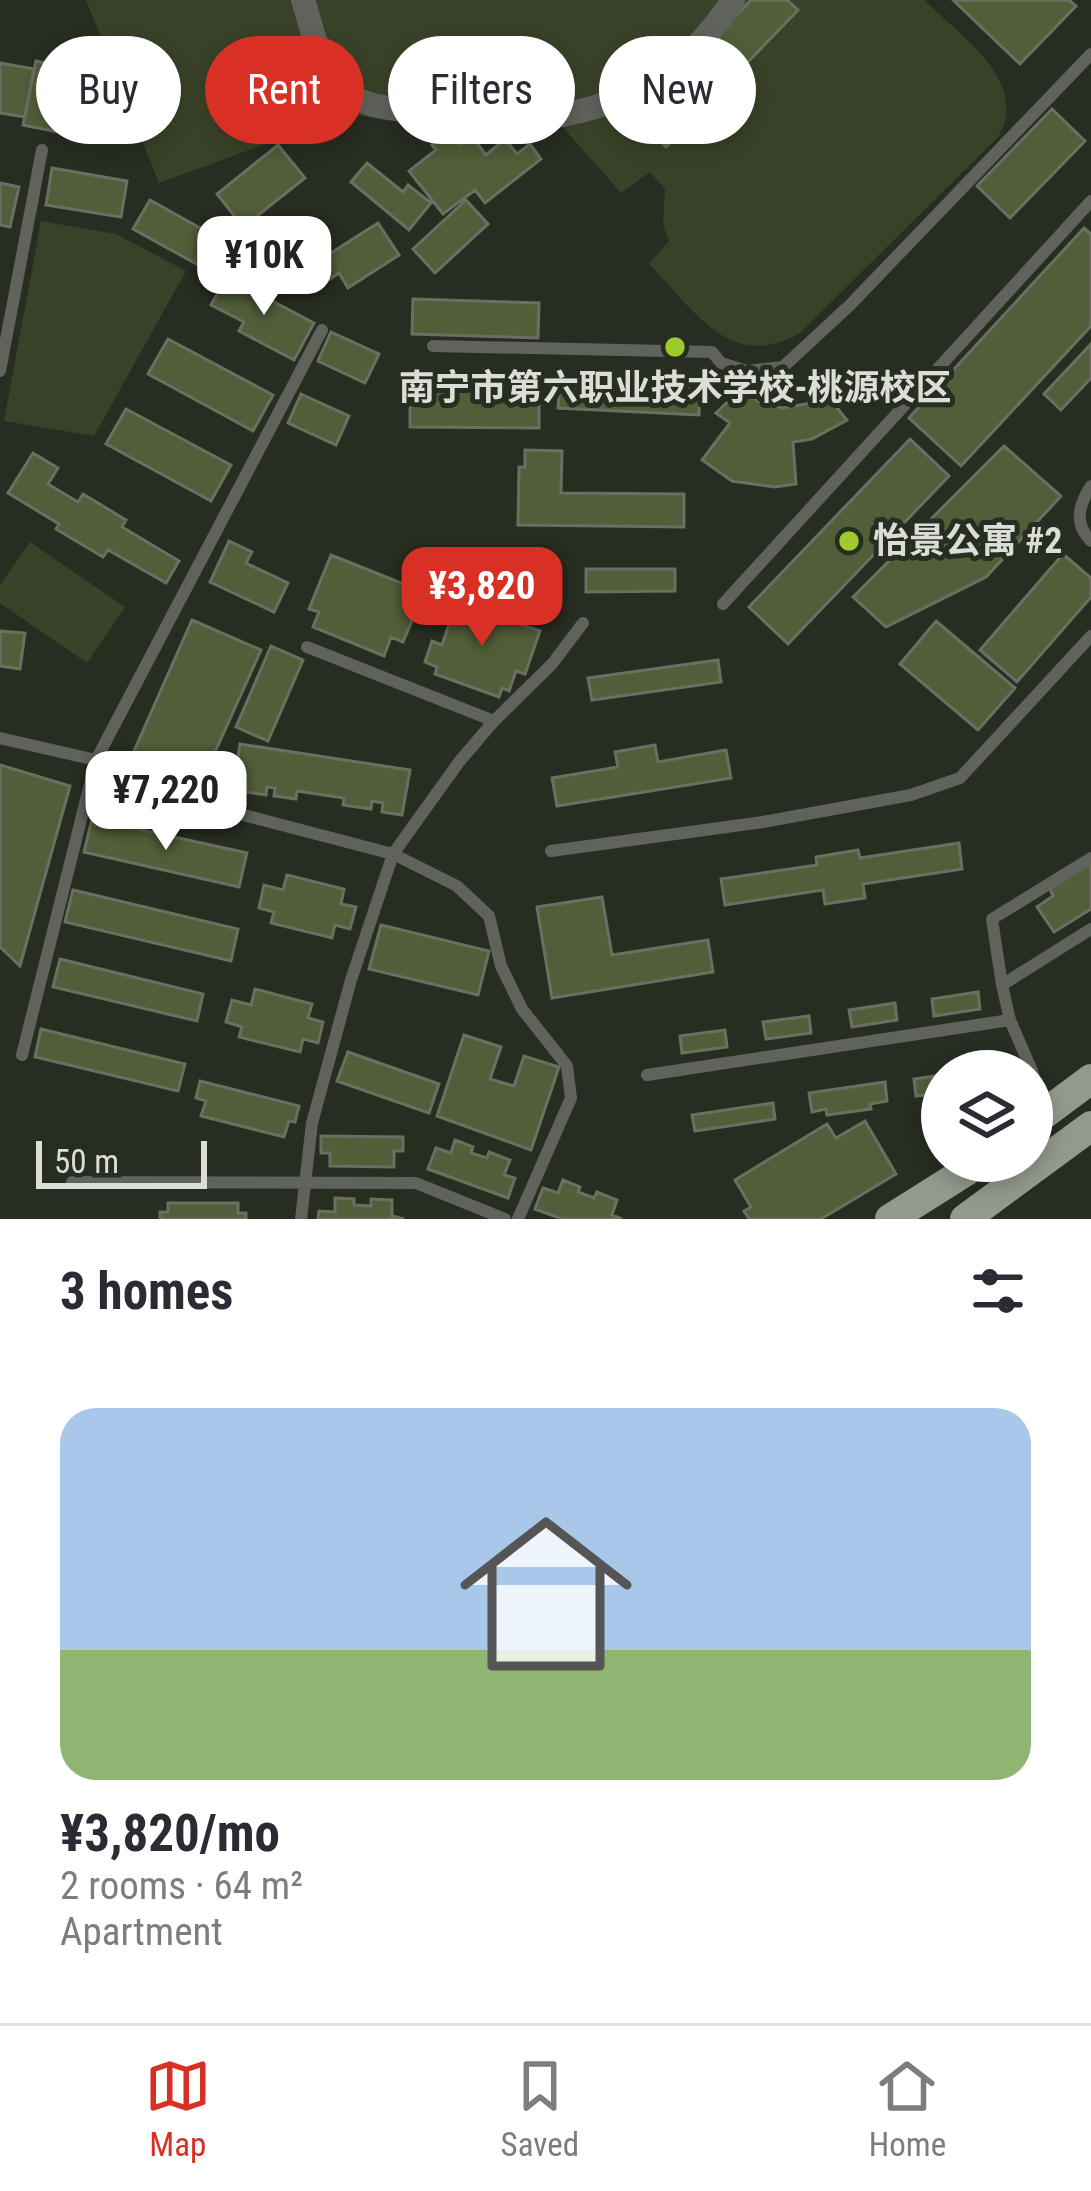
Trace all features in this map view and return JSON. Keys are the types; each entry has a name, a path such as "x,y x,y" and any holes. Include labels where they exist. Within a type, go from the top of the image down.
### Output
{"main road":[{"path":"1053,1108 1091,1079"},
{"path":"965,1219 1091,1126"},
{"path":"890,1219 949,1182"}],"street":[{"path":"303,0 323,60 338,87 370,105 515,123 596,111 671,73 718,24 733,0"}],"lane":[{"path":"433,346 712,352 721,363 747,371 783,367 850,305 1091,54"},
{"path":"0,370 42,150"},
{"path":"723,604 1091,201"},
{"path":"22,1055 96,760 322,330"},
{"path":"1091,486 1079,511 1081,531 1091,541"},
{"path":"301,1219 312,1123 328,1057 393,854 424,806 494,721 552,664 583,622"},
{"path":"551,851 763,822 911,795 960,778 1091,636"},
{"path":"308,646 494,721"},
{"path":"1080,650 1091,663"},
{"path":"0,738 96,760 209,806 393,854 458,886 489,916 501,966 521,1009 567,1066 571,1098 518,1219"},
{"path":"1023,1050 1010,1021 992,919 1091,858"},
{"path":"1002,985 1091,929"},
{"path":"647,1075 1010,1021"},
{"path":"72,1182 416,1183 505,1219"}],"green space":[{"path":"86,0 924,0 986,61 1005,97 1006,116 998,137 800,333 753,346 715,331 649,264 669,241 663,225 665,189 650,172 621,193 575,141 575,36 388,36 388,119 364,116 364,36 205,36 205,144 266,144 159,183 143,144 181,144 181,36 100,36"},
{"path":"41,221 116,234 186,271 94,436 4,421"},
{"path":"30,542 125,607 87,663 0,603 0,585"}],"building":[{"path":"751,0 787,0 798,10 756,54 756,36 716,36"},
{"path":"953,0 1069,0 1076,6 1020,64"},
{"path":"36,61 36,128 23,125"},
{"path":"0,63 34,69 25,117 0,113"},
{"path":"1052,109 1085,141 1010,218 977,186"},
{"path":"478,144 486,155 499,144 509,144 517,154 530,144 541,159 485,203 475,190 443,214 409,171 436,150 432,145"},
{"path":"278,145 305,178 243,227 217,194"},
{"path":"367,163 403,192 408,185 431,203 409,230 351,182"},
{"path":"52,168 127,181 121,217 46,205"},
{"path":"0,183 19,187 10,227 0,225"},
{"path":"150,200 236,248 220,277 133,229"},
{"path":"466,200 488,224 435,273 413,249"},
{"path":"378,223 399,255 348,288 339,273 317,288 296,255 322,238 331,253"},
{"path":"1084,228 1091,234 1091,326 961,466 909,418"},
{"path":"227,277 314,323 294,360 239,331 244,322 211,305"},
{"path":"413,299 539,303 538,338 412,334"},
{"path":"331,332 379,354 365,383 318,361"},
{"path":"168,339 273,395 253,431 148,374"},
{"path":"1091,344 1091,378 1061,410 1044,394"},
{"path":"560,377 700,384 699,415 558,408"},
{"path":"410,381 539,383 539,428 410,427"},
{"path":"742,388 759,402 782,408 806,404 824,392 847,420 812,439 793,442 796,484 775,487 732,481 702,460 730,423 716,413"},
{"path":"301,394 349,416 336,445 288,423"},
{"path":"126,409 231,465 211,501 106,444"},
{"name":"怡景公寓 #2","path":"910,439 949,476 788,644 749,607"},
{"path":"1004,446 1061,496 986,577 886,627 853,597"},
{"path":"525,450 562,451 561,493 684,494 684,527 518,525 519,467 525,467"},
{"path":"33,453 58,468 48,484 78,502 83,494 126,520 122,527 179,561 166,583 108,550 103,557 8,493"},
{"path":"229,541 252,552 246,563 288,583 274,612 210,582"},
{"path":"1063,554 1091,578 1091,597 1017,682 980,650"},
{"path":"331,555 424,592 403,642 391,637 384,656 313,627 319,612 309,609"},
{"path":"586,569 675,569 675,591 586,592"},
{"path":"449,599 540,631 525,674 516,671 509,691 502,688 499,697 435,674 437,667 425,662 432,641 442,645 449,624 441,621"},
{"path":"192,620 261,650 202,781 134,751"},
{"path":"936,621 1015,688 978,730 900,664"},
{"path":"0,631 25,633 20,669 0,666"},
{"path":"271,646 303,660 268,741 236,727"},
{"path":"718,660 721,682 592,700 588,678"},
{"path":"240,744 410,770 402,815 382,812 383,803 372,801 371,809 343,805 344,798 297,791 296,799 274,796 275,788 267,787 266,795 233,790"},
{"path":"655,745 658,762 726,750 731,778 557,806 552,778 618,767 615,752"},
{"path":"0,765 70,786 20,966 0,947"},
{"path":"92,819 247,853 239,887 84,852"},
{"path":"959,843 962,869 863,884 865,898 825,904 823,890 725,905 721,879 817,865 816,857 858,850 860,858"},
{"path":"1091,863 1091,909 1054,932 1037,907 1053,896 1050,889"},
{"path":"287,875 344,889 341,904 356,907 350,929 335,925 332,938 271,923 274,912 259,908 264,885 283,890"},
{"path":"73,890 238,929 231,961 65,922"},
{"path":"602,897 612,955 708,940 713,972 552,998 537,907"},
{"path":"381,925 489,951 478,995 369,969"},
{"path":"60,959 203,994 197,1021 53,987"},
{"path":"255,989 312,1004 308,1018 323,1022 318,1043 303,1039 300,1052 239,1037 242,1027 226,1022 232,1000 251,1005"},
{"path":"978,992 980,1009 934,1016 932,999"},
{"path":"895,1003 897,1020 852,1027 849,1010"},
{"path":"809,1016 811,1033 766,1039 763,1022"},
{"path":"41,1029 185,1064 178,1091 35,1057"},
{"path":"725,1030 727,1047 682,1053 680,1036"},
{"path":"464,1035 501,1047 490,1079 514,1086 524,1056 559,1067 531,1150 437,1116"},
{"path":"348,1052 439,1084 429,1113 337,1081"},
{"path":"921,1078 921,1095 916,1096 914,1079"},
{"path":"200,1081 299,1106 295,1122 289,1121 284,1137 201,1116 206,1101 196,1098"},
{"path":"885,1082 887,1101 870,1104 871,1109 827,1115 826,1109 812,1112 809,1093"},
{"path":"773,1103 775,1119 695,1131 692,1115"},
{"path":"865,1121 896,1174 821,1219 749,1219 744,1211 751,1207 735,1180 827,1124 836,1138"},
{"path":"321,1136 403,1137 403,1151 394,1151 394,1167 330,1166 330,1153 321,1153"},
{"path":"455,1140 473,1147 471,1153 487,1158 489,1152 510,1160 504,1175 515,1178 508,1198 428,1169 436,1148 451,1153"},
{"path":"563,1180 594,1198 597,1192 617,1200 612,1215 622,1219 562,1219 535,1209 543,1188 558,1193"},
{"path":"335,1198 371,1206 371,1199 392,1200 392,1216 404,1219 318,1219 319,1211 335,1212"},
{"path":"168,1203 238,1203 238,1213 246,1213 246,1219 160,1219 160,1212 168,1212"}],"place":[{"name":"南宁市第六职业技术学校-桃源校区","path":"675,347"},
{"name":"怡景公寓 #2","path":"849,541"}]}
